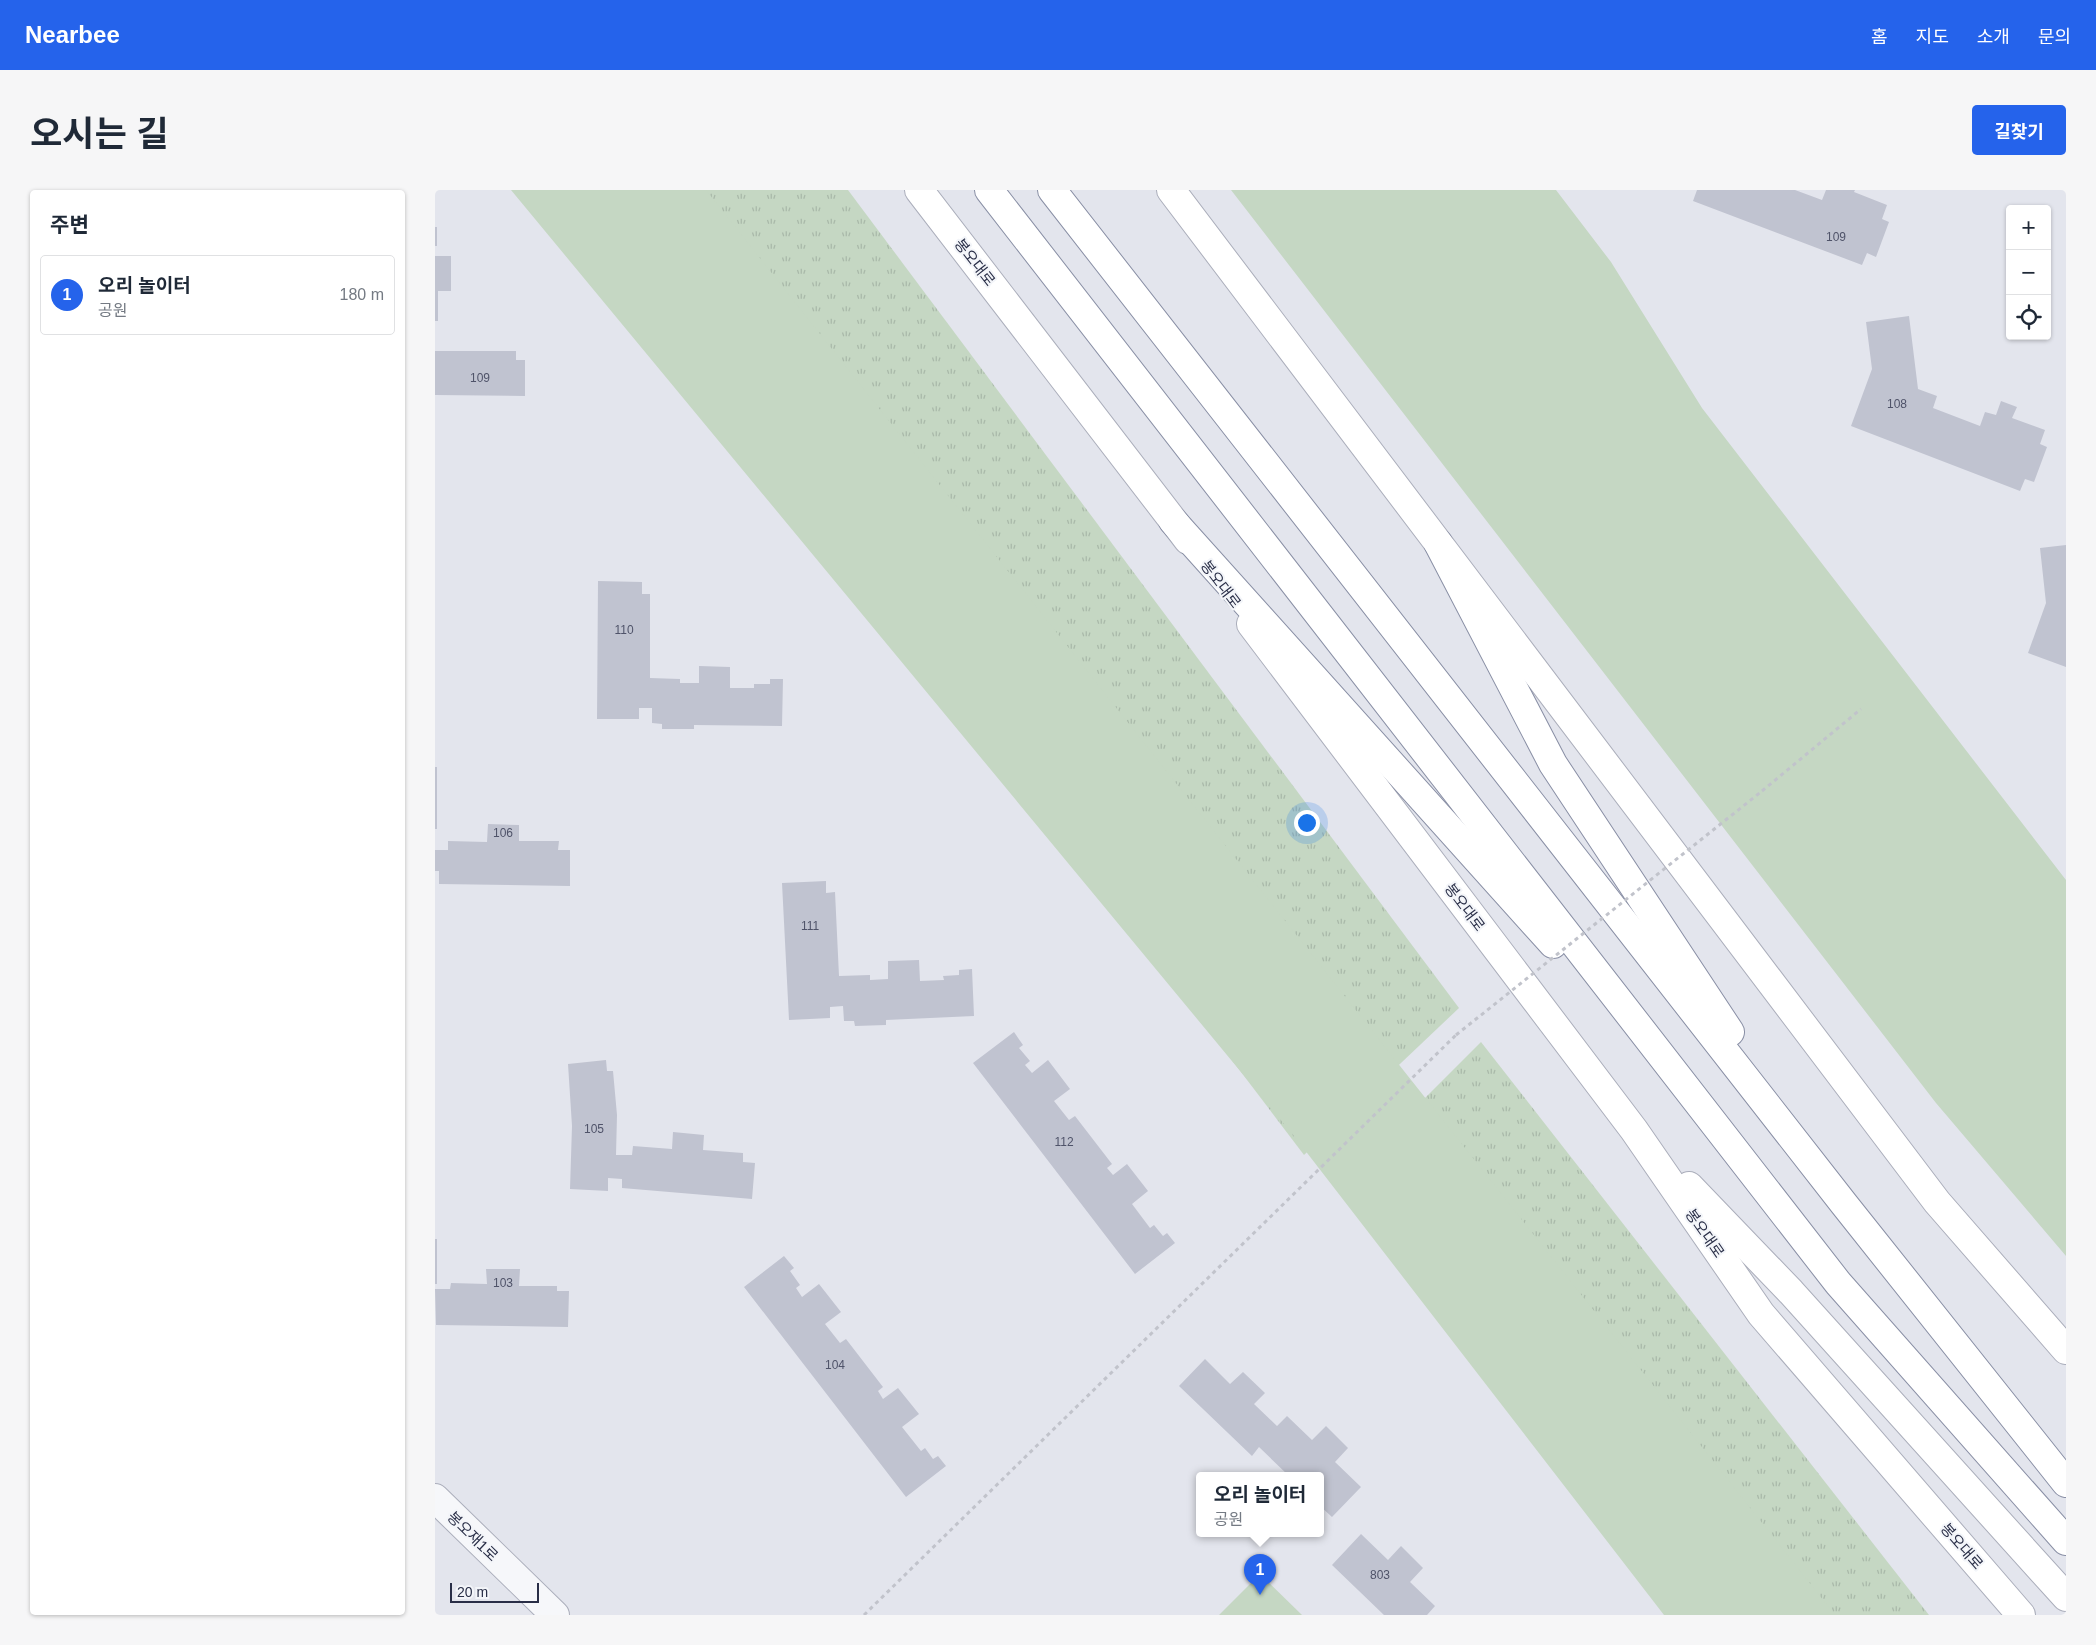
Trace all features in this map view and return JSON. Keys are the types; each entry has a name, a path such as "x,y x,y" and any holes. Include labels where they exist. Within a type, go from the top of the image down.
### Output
{"main road":[{"name":"봉오대로","path":"919,190 1173,521 1634,1130 1761,1314 2021,1615"},
{"path":"989,190 1838,1284"},
{"path":"1052,190 1843,1204 2066,1483"},
{"path":"1171,190 1937,1202 2066,1350"},
{"path":"1173,521 1539,928 1838,1284 2066,1541"},
{"path":"1438,543 1553,764 1843,1204"},
{"path":"1634,1130 1791,1292 2066,1597"}],"street":[{"name":"봉오재1로","path":"435,1498 555,1615"}],"path":[{"path":"864,1615 1456,1035 1762,791 1861,709"}],"green space":[{"path":"511,190 706,190 1835,1615 1664,1615 1294,1136"},
{"path":"571,190 848,190 1459,1008 1304,1155"},
{"path":"1231,190 1556,190 1611,262 1702,408 2066,880 2066,1256 1936,1103"},
{"path":"1481,1042 1929,1615 1666,1615 1338,1185"},
{"path":"1260,1574 1302,1615 1219,1615"}],"building":[{"path":"1697,190 1795,190 1822,200 1826,190 1855,190 1854,192 1887,205 1882,219 1889,222 1876,257 1867,253 1862,265 1693,201"},
{"path":"435,227 437,227 437,246 435,246"},
{"path":"435,256 451,256 451,291 438,291 438,321 435,321"},
{"path":"1909,316 1918,389 1937,396 1933,408 1980,426 1985,412 1996,415 2001,401 2017,407 2012,418 2045,430 2040,444 2047,447 2034,482 2025,479 2020,491 1851,426 1872,369 1866,322"},
{"path":"435,351 516,351 516,360 525,360 525,396 435,395"},
{"path":"2066,545 2066,667 2028,653 2046,603 2040,548"},
{"path":"598,581 642,582 642,594 650,594 650,678 680,679 680,683 699,683 699,666 730,667 730,688 754,688 754,684 770,684 770,679 783,679 782,726 694,725 694,729 662,729 662,724 652,723 652,708 639,708 639,719 597,719"},
{"path":"435,767 437,767 437,829 435,829"},
{"path":"488,824 519,825 519,841 559,841 558,850 570,850 570,886 439,884 439,871 435,871 435,850 448,850 448,841 487,842"},
{"path":"826,881 826,893 835,892 839,976 870,975 870,980 888,979 888,961 919,960 920,981 944,980 943,976 959,975 959,970 972,969 974,1016 886,1020 886,1025 855,1026 854,1021 844,1021 843,1006 830,1007 830,1018 789,1020 782,883"},
{"path":"1014,1032 1023,1045 1019,1048 1030,1061 1025,1065 1032,1073 1048,1060 1070,1089 1054,1101 1069,1120 1075,1116 1112,1164 1107,1168 1113,1175 1127,1164 1148,1191 1132,1204 1150,1228 1154,1225 1163,1236 1167,1233 1175,1243 1135,1274 973,1063"},
{"path":"606,1060 607,1071 613,1071 617,1115 616,1155 632,1155 633,1146 672,1149 673,1132 704,1135 703,1150 743,1153 743,1162 755,1163 752,1199 622,1188 622,1179 608,1178 608,1191 570,1189 572,1126 568,1064"},
{"path":"435,1239 437,1239 437,1284 435,1284"},
{"path":"784,1256 794,1268 790,1271 800,1285 796,1288 802,1297 819,1284 841,1312 825,1324 840,1343 846,1339 883,1387 878,1391 883,1399 898,1388 919,1414 902,1427 921,1451 925,1448 933,1459 938,1456 946,1466 906,1497 744,1287"},
{"path":"486,1269 520,1269 519,1286 557,1286 557,1291 569,1291 568,1327 436,1325 435,1289 450,1289 451,1283 487,1284"},
{"path":"1205,1359 1230,1384 1243,1372 1265,1393 1254,1404 1277,1426 1287,1416 1312,1440 1326,1426 1348,1448 1335,1462 1361,1487 1332,1517 1324,1510 1324,1472 1285,1472 1259,1447 1252,1456 1179,1386"},
{"path":"1361,1534 1388,1560 1401,1546 1423,1568 1410,1582 1435,1606 1427,1615 1384,1615 1332,1565"}],"place":[{"name":"오리 놀이터","path":"1260,1595"}]}
